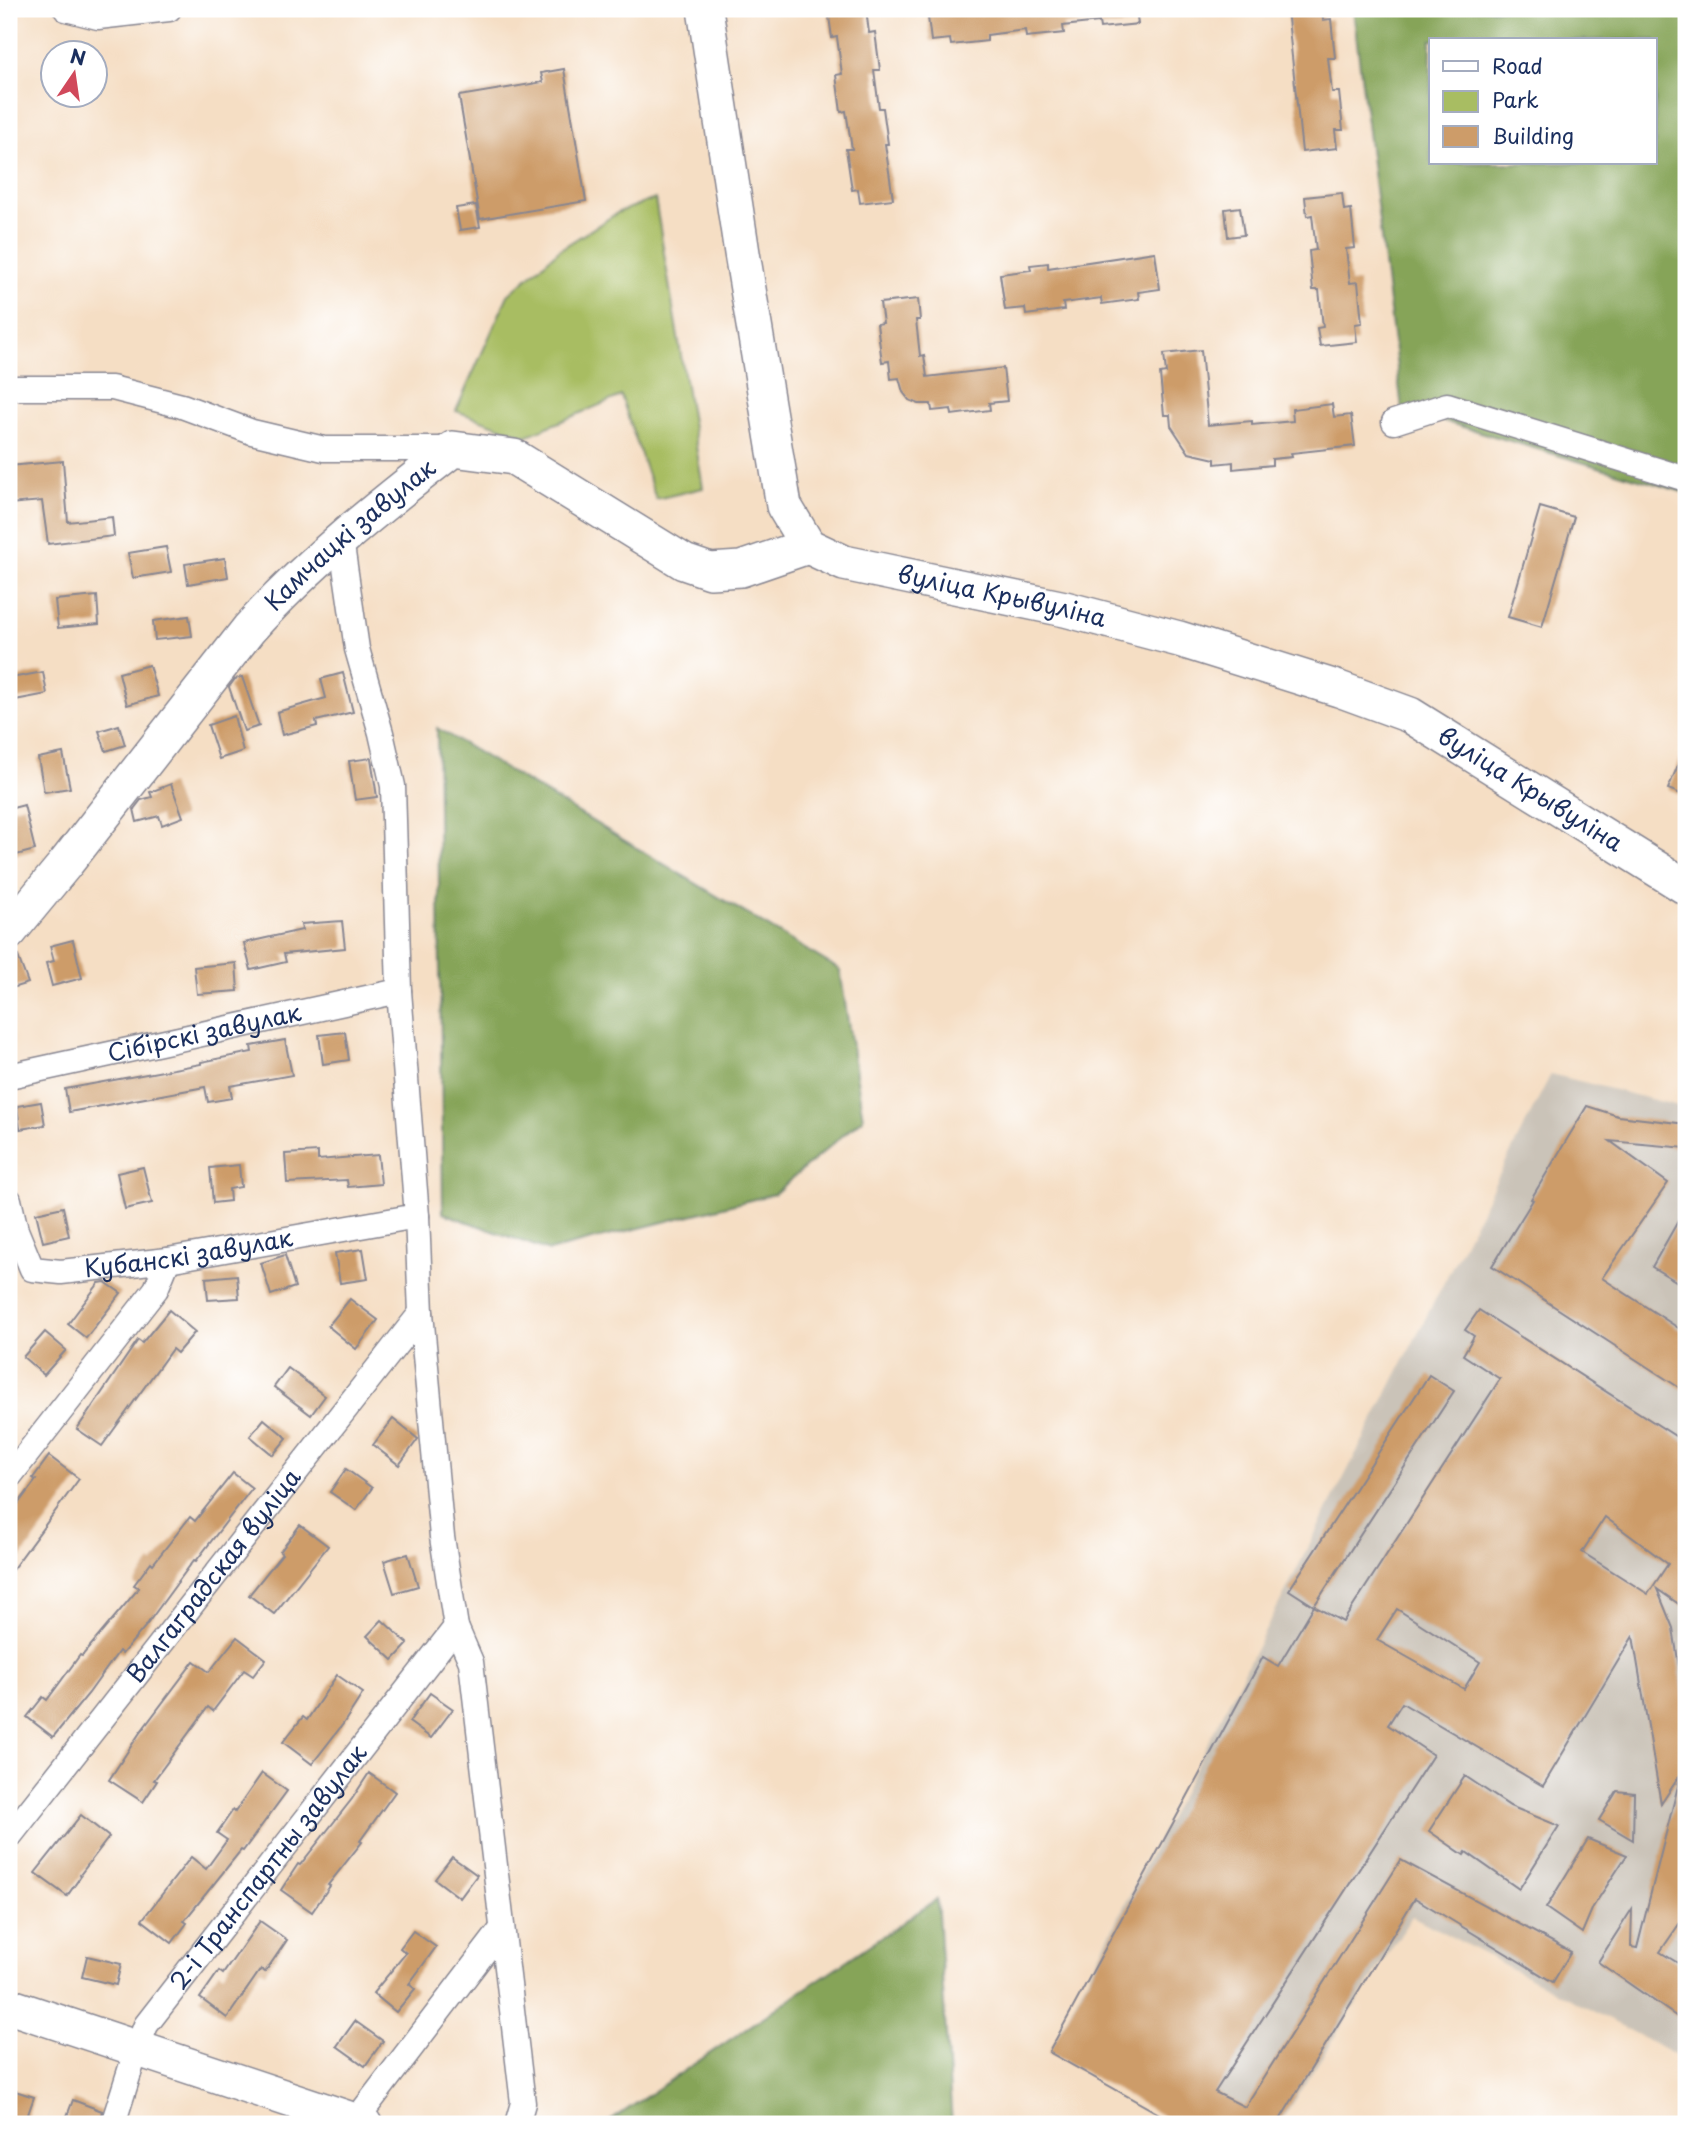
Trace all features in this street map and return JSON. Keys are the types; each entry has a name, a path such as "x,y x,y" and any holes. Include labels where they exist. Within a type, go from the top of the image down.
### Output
{"main road":[{"path":"705,9 784,506 808,546"},
{"name":"Камчацкі завулак","path":"9,932 249,629 282,592 341,539 453,449 514,457 684,562 709,571 741,569 808,546"},
{"name":"вуліца Крывуліна","path":"808,546 844,563 1065,609 1179,639 1378,702 1410,715 1686,887"},
{"path":"9,2006 360,2122"}],"street":[{"path":"66,9 98,18 169,9"},
{"path":"9,388 112,388 182,405 252,432 324,449 453,449"},
{"path":"1394,422 1447,404 1686,479"},
{"path":"341,539 357,649 393,786 399,991 421,1313 442,1537 456,1627 471,1662 523,2103 517,2124"},
{"name":"Сібірскі завулак","path":"9,1076 399,991"},
{"name":"Кубанскі завулак","path":"9,1200 16,1230 32,1269 61,1272 168,1260 416,1216"},
{"path":"9,1477 156,1289 168,1260"},
{"name":"Валгаградская вуліца","path":"9,1837 421,1313"},
{"name":"2-і Транспартны завулак","path":"113,2124 146,2025 456,1627"},
{"path":"360,2122 502,1930"}],"shaded area":[{"path":"1551,1074 1686,1108 1686,2060 1412,1916 1279,2124 1180,2124 1049,2052"}],"green space":[{"path":"1353,9 1686,9 1686,493 1402,409"},
{"path":"655,199 703,488 656,499 621,396 526,436 456,411 508,295 559,250 619,212"},
{"path":"437,728 840,970 863,1118 774,1194 549,1251 443,1213"},
{"path":"937,1899 952,2124 606,2124"}],"building":[{"path":"828,9 866,9 869,33 875,32 880,70 874,70 879,108 883,108 893,199 860,203 858,189 852,190 846,149 852,149 846,111 841,112 836,75 842,74 837,37 832,38"},
{"path":"927,9 1136,9 1138,24 1100,28 1099,22 1063,26 1064,33 1026,37 1025,30 987,35 987,41 951,45 950,39 931,41"},
{"path":"1287,9 1322,9 1323,20 1331,19 1335,58 1328,58 1332,92 1339,92 1343,130 1335,130 1337,148 1302,152"},
{"path":"564,69 586,201 480,219 459,96 543,82 541,73"},
{"path":"1342,193 1344,210 1351,209 1355,248 1346,249 1350,283 1358,282 1362,323 1355,324 1357,342 1320,346 1317,328 1323,327 1319,290 1313,290 1309,251 1316,250 1312,215 1307,216 1305,197"},
{"path":"476,205 480,227 460,230 456,208"},
{"path":"1240,207 1244,235 1228,237 1225,209"},
{"path":"1155,252 1160,289 1138,292 1139,299 1102,304 1101,298 1063,303 1064,310 1026,315 1025,308 1005,310 1000,274 1031,270 1030,265 1048,263 1048,268"},
{"path":"918,299 920,320 916,320 920,356 924,355 927,377 1003,368 1007,401 989,403 990,410 952,415 951,409 932,411 931,404 919,404 909,400 903,392 899,378 891,379 889,361 882,362 877,324 883,323 880,303"},
{"path":"1201,350 1208,425 1293,421 1292,409 1332,404 1334,417 1351,415 1355,446 1291,453 1292,457 1272,459 1272,465 1233,469 1233,462 1215,464 1215,459 1189,453 1171,426 1170,415 1164,415 1160,374 1166,373 1164,354"},
{"path":"63,461 68,522 112,517 114,536 48,544 42,501 9,504 9,466"},
{"path":"1540,507 1574,517 1542,627 1508,617"},
{"path":"166,547 171,572 133,578 128,553"},
{"path":"225,558 228,577 188,584 185,564"},
{"path":"97,596 99,624 58,628 55,600"},
{"path":"189,616 192,636 155,640 153,621"},
{"path":"149,665 158,696 127,705 119,673"},
{"path":"43,672 47,694 15,700 11,678"},
{"path":"343,673 353,712 316,721 317,726 282,735 277,712 326,698 321,679"},
{"path":"242,677 259,726 244,731 229,687 235,679"},
{"path":"234,716 243,751 219,759 208,725"},
{"path":"119,725 125,745 106,751 99,731"},
{"path":"1686,746 1686,796 1668,789"},
{"path":"63,753 70,788 44,792 38,758"},
{"path":"371,758 377,797 355,800 349,761"},
{"path":"171,784 183,817 162,825 159,816 137,822 134,809 141,800 152,797 150,792"},
{"path":"24,805 35,850 9,857 9,809"},
{"path":"342,921 345,948 284,954 286,962 251,970 244,943 302,930 301,924"},
{"path":"73,940 82,978 52,986 46,963 54,961 50,946"},
{"path":"16,951 28,983 9,989 9,952"},
{"path":"236,963 238,991 197,994 194,967"},
{"path":"345,1032 349,1060 323,1064 319,1035"},
{"path":"285,1040 292,1075 230,1086 232,1098 208,1102 205,1087 69,1112 65,1089 201,1064 252,1052 251,1046"},
{"path":"41,1102 45,1125 20,1129 17,1106"},
{"path":"1587,1106 1618,1116 1686,1124 1686,1148 1610,1141 1668,1183 1602,1278 1686,1333 1686,1392 1492,1266"},
{"path":"318,1152 318,1160 378,1155 381,1184 348,1187 347,1180 287,1183 285,1154"},
{"path":"239,1165 241,1187 229,1189 230,1201 213,1203 210,1168"},
{"path":"143,1167 152,1203 125,1209 117,1173"},
{"path":"63,1207 69,1236 43,1242 36,1213"},
{"path":"1686,1207 1686,1287 1652,1267"},
{"path":"363,1249 368,1279 340,1283 335,1253"},
{"path":"285,1255 295,1287 271,1295 261,1263"},
{"path":"237,1275 239,1298 208,1300 206,1278"},
{"path":"105,1282 121,1293 86,1338 68,1324 99,1283"},
{"path":"350,1299 378,1320 356,1349 328,1326"},
{"path":"169,1310 195,1332 177,1353 172,1349 102,1446 77,1429 138,1340 142,1343"},
{"path":"1479,1310 1686,1443 1686,1609 1657,1589 1673,1628 1686,1712 1686,1766 1661,1804 1633,1636 1543,1786 1402,1703 1388,1725 1433,1755 1215,2092 1245,2107 1401,1860 1571,1952 1553,1982 1415,1898 1278,2123 1280,2124 1177,2124 1049,2052 1263,1657 1278,1666 1314,1606 1343,1622 1500,1379 1463,1355 1474,1336 1465,1330","holes":["1605,1517 1668,1564 1648,1594 1582,1552","1397,1609 1480,1662 1464,1689 1377,1640"]},
{"path":"45,1332 66,1350 44,1375 23,1357"},
{"path":"288,1368 325,1396 311,1415 274,1387"},
{"path":"1429,1375 1454,1391 1314,1606 1289,1590"},
{"path":"264,1419 287,1438 273,1455 250,1436"},
{"path":"393,1419 418,1439 399,1465 373,1445"},
{"path":"49,1456 79,1479 9,1574 9,1516 36,1480 33,1478"},
{"path":"346,1469 372,1488 356,1510 330,1492"},
{"path":"233,1473 252,1488 145,1627 122,1654 119,1651 53,1737 27,1717 43,1697 47,1700 80,1655 82,1656 139,1588 134,1585 151,1562 153,1564 190,1517 195,1521"},
{"path":"300,1525 328,1546 274,1614 249,1595 282,1554 280,1552"},
{"path":"408,1554 418,1586 394,1593 384,1561"},
{"path":"382,1620 408,1644 393,1660 367,1636"},
{"path":"237,1637 266,1659 253,1676 244,1670 213,1711 208,1707 154,1780 157,1781 143,1802 109,1780 139,1734 194,1661 209,1672"},
{"path":"337,1675 363,1693 312,1764 283,1742 303,1717 307,1720"},
{"path":"430,1693 453,1709 431,1738 409,1722"},
{"path":"262,1773 287,1791 243,1851 241,1850 184,1921 187,1923 172,1943 142,1920 191,1857 206,1869 227,1840 217,1833"},
{"path":"369,1773 395,1792 360,1841 362,1842 328,1885 330,1886 312,1912 281,1890"},
{"path":"1465,1776 1510,1806 1559,1826 1519,1889 1466,1852 1464,1855 1429,1831"},
{"path":"1680,1778 1686,1779 1686,1914 1660,1952 1686,1968 1686,2023 1598,1962 1632,1909 1631,1947 1637,1948"},
{"path":"1617,1791 1634,1793 1633,1840 1599,1820"},
{"path":"81,1815 109,1837 67,1896 35,1873"},
{"path":"1588,1839 1627,1855 1593,1907 1582,1933 1546,1908"},
{"path":"452,1857 477,1875 460,1898 435,1879"},
{"path":"260,1921 287,1940 265,1972 261,1969 227,2018 200,1998 219,1971 223,1974"},
{"path":"413,1931 436,1947 409,1984 415,1989 396,2012 373,1993 406,1953 400,1948"},
{"path":"87,1956 121,1964 116,1985 82,1977"},
{"path":"355,2021 383,2041 365,2066 337,2046"},
{"path":"12,2090 34,2097 25,2123 9,2117"},
{"path":"73,2100 102,2111 99,2124 64,2124"}]}
